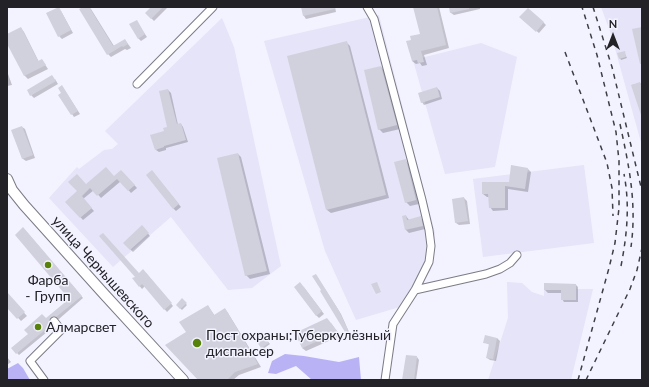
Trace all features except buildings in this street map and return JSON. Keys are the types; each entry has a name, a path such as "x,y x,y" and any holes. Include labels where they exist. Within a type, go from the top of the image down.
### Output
{"main road":[{"name":"улица Чернышевского","path":"7,179 12,190 24,205 183,380"}],"street":[{"path":"137,84 213,7"},
{"path":"367,7 374,19 430,230 431,246 429,262 415,290 393,324 385,380"},
{"path":"415,290 486,274 500,269 510,263 517,255"},
{"path":"44,380 30,361 61,330 54,321"}],"shaded area":[{"path":"601,7 642,7 642,146 611,34"},
{"path":"379,15 435,233 431,270 403,306 356,320 325,251 264,41"},
{"path":"222,18 234,47 281,266 252,288 228,290 171,217 113,267 49,198 77,167 79,169 104,150 112,149 118,144 105,131"},
{"path":"481,43 517,57 495,167 445,174 413,60"},
{"path":"584,165 594,243 483,257 473,179"},
{"path":"507,282 522,283 532,292 544,296 544,283 576,284 577,289 593,289 571,380 488,380 508,318"},
{"path":"285,354 339,362 359,357 361,380 312,380 296,366 276,374 268,373 272,361"},
{"path":"18,363 23,368 30,380 7,380 7,369"}],"railway":[{"path":"578,380 615,243 619,208 619,161 616,132 597,55 582,7"},
{"path":"593,7 612,67 642,191"},
{"path":"565,52 607,163 612,188 613,216"},
{"path":"620,124 633,200 633,231 631,247"},
{"path":"621,266 627,220 627,197 624,174"},
{"path":"586,380 630,289 637,270 642,248"}],"place":[{"name":"Фарба - Групп","path":"48,265"},
{"name":"Алмарсвет","path":"38,327"},
{"name":"Пост охраны;Туберкулёзный диспансер","path":"197,343"}]}
